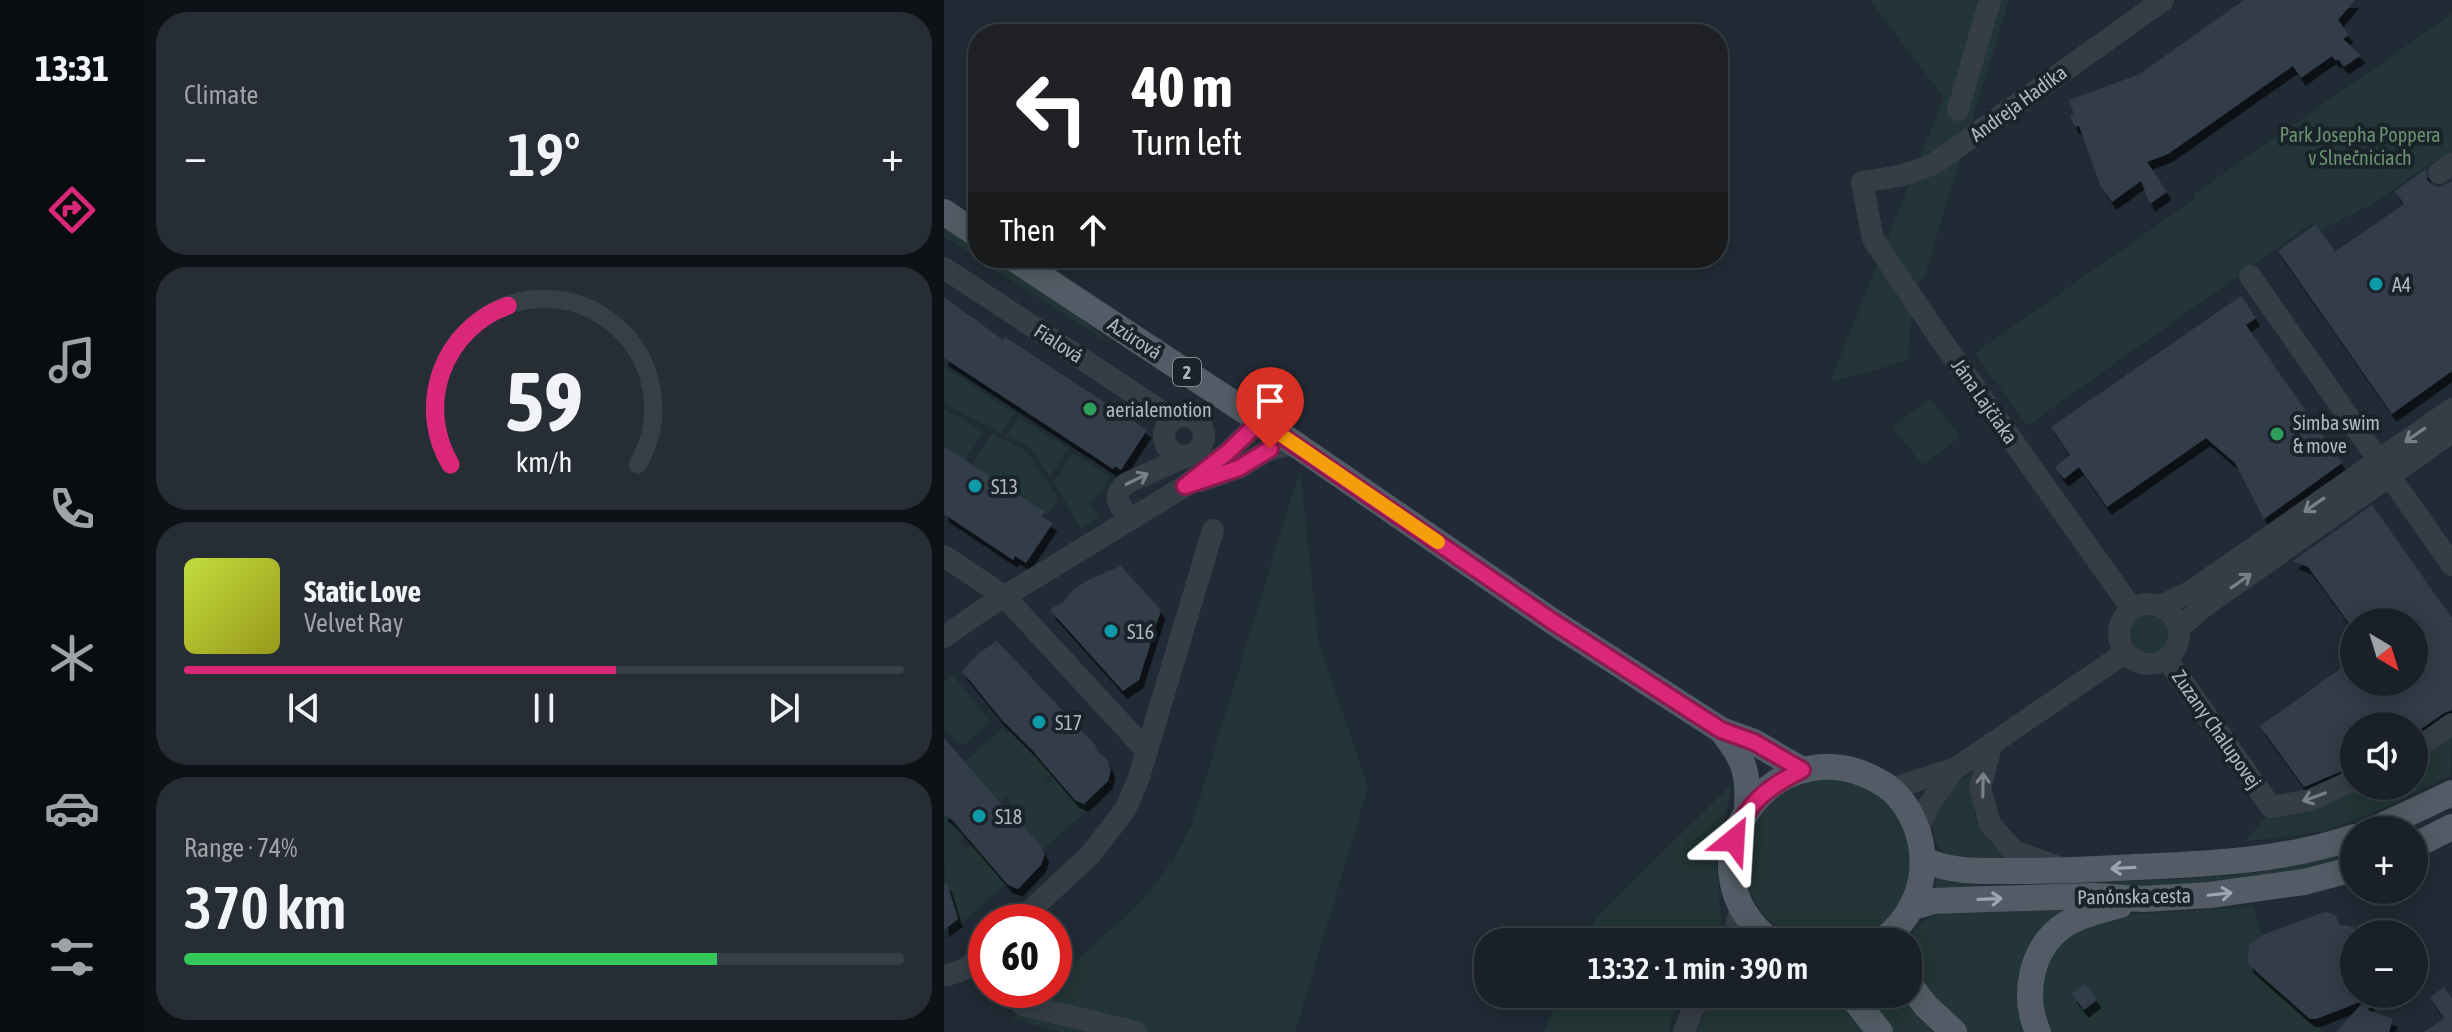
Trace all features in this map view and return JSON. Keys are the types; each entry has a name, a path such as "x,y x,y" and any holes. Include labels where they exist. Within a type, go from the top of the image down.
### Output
{"main road":[{"path":"944,212 968,228"},
{"name":"Azúrová","path":"1028,268 1295,444 1552,621 1721,730"},
{"name":"2","path":"1721,730 1754,742 1802,770"},
{"name":"2","path":"1721,730 1744,764 1748,780 1747,811"},
{"name":"2","path":"1756,928 1741,907 1734,888 1731,859 1737,831 1747,811 1772,786 1802,770 1822,766 1847,768 1891,789 1907,809 1918,831 1923,860 1920,884 1913,907 1897,928"},
{"path":"2403,816 2452,793"},
{"path":"2428,839 2452,827"},
{"name":"Panónska cesta","path":"1923,860 1967,872 2068,871 2277,857 2340,841"},
{"name":"Panónska cesta","path":"1913,907 1934,901 2094,896 2143,899 2232,893 2304,882 2340,873"},
{"path":"2038,1032 2029,1005 2029,989 2039,955 2051,938 2064,925 2087,915 2143,899"},
{"path":"1922,1001 1954,1032"},
{"path":"1861,1008 1880,1032"}],"street":[{"path":"1958,110 1990,0"},
{"name":"Andreja Hadíka","path":"1862,182 1900,176 1934,164 2163,0"},
{"name":"Jána Lajčiaka","path":"1862,182 1873,239 2132,609"},
{"name":"Fialová","path":"944,268 1173,419 1164,433 1167,446 1176,454 1189,455 1119,489 1116,502 1131,519"},
{"path":"2250,276 2452,565"},
{"name":"Zuzany Chalupovej","path":"2125,653 2140,663 2158,662 2166,658 2177,645 2179,628 2383,469 2452,409"},
{"path":"944,637 1185,486 1228,452 1260,421"},
{"name":"Zuzany Chalupovej","path":"2132,609 2151,603 2161,606 2190,592 2383,469 2452,432"},
{"path":"1185,486 1239,468 1270,449 1295,444"},
{"path":"1037,904 1090,855 1125,810 1138,780 1213,530"},
{"path":"944,556 1005,597 1147,751"},
{"path":"2161,606 2169,611 2179,628"},
{"path":"1891,789 1956,768 2125,653 2119,634 2120,624 2132,609"},
{"name":"Zuzany Chalupovej","path":"2166,658 2271,807 2310,800 2340,786"},
{"path":"2428,741 2452,724"},
{"path":"1992,743 1980,788 1990,824 2014,851 2068,871"},
{"path":"1918,831 1928,806 1956,768"},
{"path":"1736,928 1741,907"},
{"path":"944,975 968,968"},
{"path":"1036,1008 1136,1032"},
{"path":"1684,1032 1694,1008"}],"green space":[{"path":"1870,0 2009,0 1924,277 1914,288 1907,361 1830,382 1944,98"},
{"name":"Park Josepha Poppera v Slnečniciach","path":"2452,14 2452,156 2437,167 2433,161 2381,199 2322,230 2311,224 2027,426 1975,353 2196,198 2194,194"},
{"path":"944,221 968,237 968,252 944,237"},
{"path":"992,268 1012,268 1056,298 1115,347"},
{"path":"944,367 1014,413 1001,433 944,404"},
{"path":"1931,398 1960,437 1922,465 1893,426"},
{"path":"944,410 984,431 965,460 944,446"},
{"path":"1019,417 1069,449 1050,476 1029,447 1006,436"},
{"path":"992,434 1026,451 1058,498 1048,514 972,464"},
{"path":"1073,453 1110,477 1101,494 1089,502 1099,518 1081,529 1054,482"},
{"path":"1300,470 1318,641 1368,787 1295,1032 1061,1032 1012,1019 1024,1008 1072,1008 1072,965 1142,901 1173,861 1192,824"},
{"path":"2149,612 2164,619 2171,634 2164,649 2149,656 2134,649 2127,634 2134,619"},
{"path":"953,675 990,722 963,746 944,728 944,682"},
{"path":"1002,728 1007,734 1012,729 1052,773 1044,780 1046,784 1055,776 1099,799 1043,850 1004,806 1010,800 1007,797 1000,803 964,763"},
{"path":"2452,734 2451,774 2428,786 2428,750"},
{"path":"1972,774 1973,803 1978,824 2010,862 1959,860 1943,852 1938,845 1934,820 1939,803 1950,790"},
{"path":"1812,780 1844,780 1874,793 1897,816 1910,846 1910,878 1905,894 1887,921 1878,928 1778,928 1759,908 1746,878 1746,846 1759,816 1782,793"},
{"path":"1732,784 1716,859 1722,928 1591,928 1596,918"},
{"path":"2340,792 2340,800 2401,800 2364,816 2340,816 2340,825 2324,831 2244,842 2267,816"},
{"path":"944,813 965,836 959,842 965,849 972,844 977,848 1007,883 983,904 968,904 968,918 952,932 949,924"},
{"path":"2340,854 2340,860 2277,877 2171,886 1934,889 1936,878 1969,885 2008,886 2185,879 2254,873"},
{"path":"2085,906 2056,920 2029,1032 1966,1032 1922,986 1922,928 1917,928 1925,920 1943,913"},
{"path":"2254,907 2261,935 2249,948 2249,965 2324,1032 2047,1032 2035,997 2059,939 2117,915"},
{"path":"1554,1008 1676,1008 1668,1032 1543,1032"},
{"path":"1847,1008 1867,1032 1697,1032 1708,1009"},
{"path":"1873,1008 1912,1008 1935,1032 1893,1032"}],"building":[{"path":"2244,0 2355,0 2338,20 2349,35 2343,39 2361,55 2344,67 2332,56 2301,78 2293,66 2168,154 2147,162 2167,192 2150,204 2141,181 2112,202 2101,187 2079,126 2075,127 2070,116 2074,114 2069,100 2140,74"},
{"name":"A4","path":"2426,169 2427,180 2434,186 2441,187 2452,181 2452,371 2392,414 2278,251 2316,224 2335,252 2404,204 2395,191"},
{"path":"2241,296 2256,318 2246,325 2342,463 2264,519 2235,463 2206,438 2107,507 2079,467 2064,479 2055,467 2070,455 2051,427"},
{"path":"944,297 1003,340 1005,337 1147,430 1121,470 1115,466 1113,469 944,358"},
{"name":"S13","path":"944,446 1045,512 1042,516 1053,523 1026,563 1015,556 1013,560 944,514"},
{"path":"2372,505 2452,618 2452,710 2428,724 2428,712 2340,712 2340,772 2304,787 2260,726 2340,669 2340,696 2428,696 2428,608 2340,608 2340,611 2308,567 2293,561"},
{"name":"S16","path":"1121,566 1161,610 1139,680 1123,691 1050,610 1064,601 1075,588"},
{"name":"S17","path":"997,641 1106,758 1111,770 1108,781 1084,804 1075,800 962,671 979,653"},
{"name":"S18","path":"944,738 1039,843 1045,854 1041,865 1018,889 1008,885 944,814"},
{"path":"947,883 958,919 944,930 944,884"},
{"path":"2325,912 2335,915 2340,925 2340,1008 2344,1008 2310,1019 2249,965 2250,944 2262,935"},
{"path":"2085,984 2097,1000 2084,1010 2072,994"},
{"path":"2444,987 2452,998 2452,1032 2424,1032 2444,1018 2430,997"},
{"path":"2358,1008 2368,1008 2393,1019 2389,1032 2336,1032"}],"slow traffic":[{"path":"1283,436 1438,542"}],"place":[{"name":"A4","path":"2376,284"},
{"name":"aerialemotion","path":"1090,409"},
{"name":"Simba swim & move","path":"2277,434"},
{"name":"S13","path":"975,486"},
{"name":"S16","path":"1111,631"},
{"name":"S17","path":"1039,722"},
{"name":"S18","path":"979,816"}],"route":[{"path":"1270,449 1239,468 1185,486 1228,452 1260,421 1552,621 1721,730 1754,742 1802,770 1764,792 1741,820 1734,840"}]}
